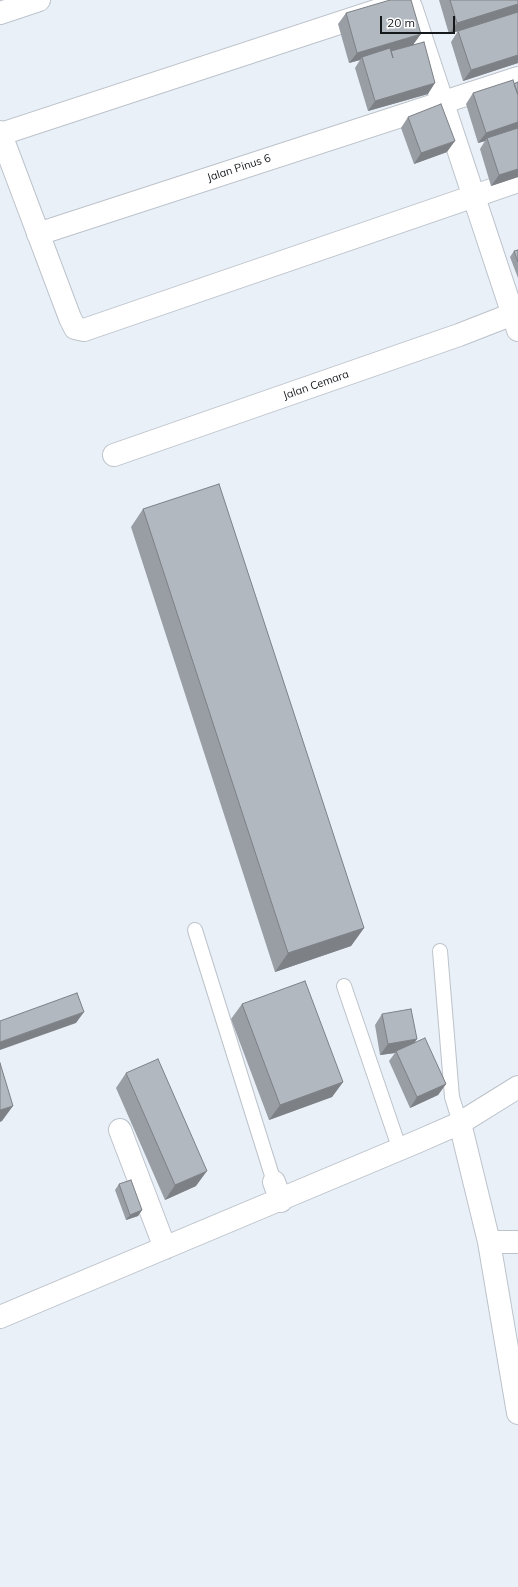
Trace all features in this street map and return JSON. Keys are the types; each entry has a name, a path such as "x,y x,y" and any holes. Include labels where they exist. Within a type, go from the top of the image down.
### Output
{"street":[{"path":"0,13 39,0"},
{"path":"517,318 474,195 441,102 409,0 1,133 70,318 75,328 84,330 474,195 518,181"},
{"name":"Jalan Pinus 6","path":"38,234 518,78"},
{"name":"Jalan Cemara","path":"114,456 451,338 517,318"},
{"path":"0,1317 165,1248 278,1191 400,1150 460,1123 518,1087"},
{"path":"460,1123 489,1242 518,1413"},
{"path":"120,1130 165,1248"},
{"path":"489,1242 518,1242"}],"lane":[{"path":"195,930 278,1191"},
{"path":"440,951 452,1097 460,1123"},
{"path":"344,986 400,1150"}],"building":[{"path":"390,0 411,0 421,34 357,53 346,13"},
{"path":"450,0 518,0 518,4 457,23"},
{"path":"518,12 518,55 471,70 458,31"},
{"path":"424,42 435,83 375,101 362,57 390,48 393,58 391,51"},
{"path":"513,80 518,95 518,122 486,133 473,93"},
{"path":"518,82 518,95 514,84"},
{"path":"441,104 455,141 421,153 408,117"},
{"path":"518,128 518,169 499,175 487,138"},
{"path":"518,250 518,262 514,251"},
{"path":"219,484 364,928 288,953 143,509"},
{"path":"305,981 343,1082 280,1105 242,1004"},
{"path":"77,993 84,1012 0,1042 0,1021"},
{"path":"411,1009 417,1039 388,1044 382,1014"},
{"path":"425,1038 446,1084 417,1097 396,1051"},
{"path":"158,1059 207,1171 175,1185 126,1073"},
{"path":"0,1063 13,1106 0,1110"},
{"path":"131,1180 142,1210 130,1215 119,1184"}]}
